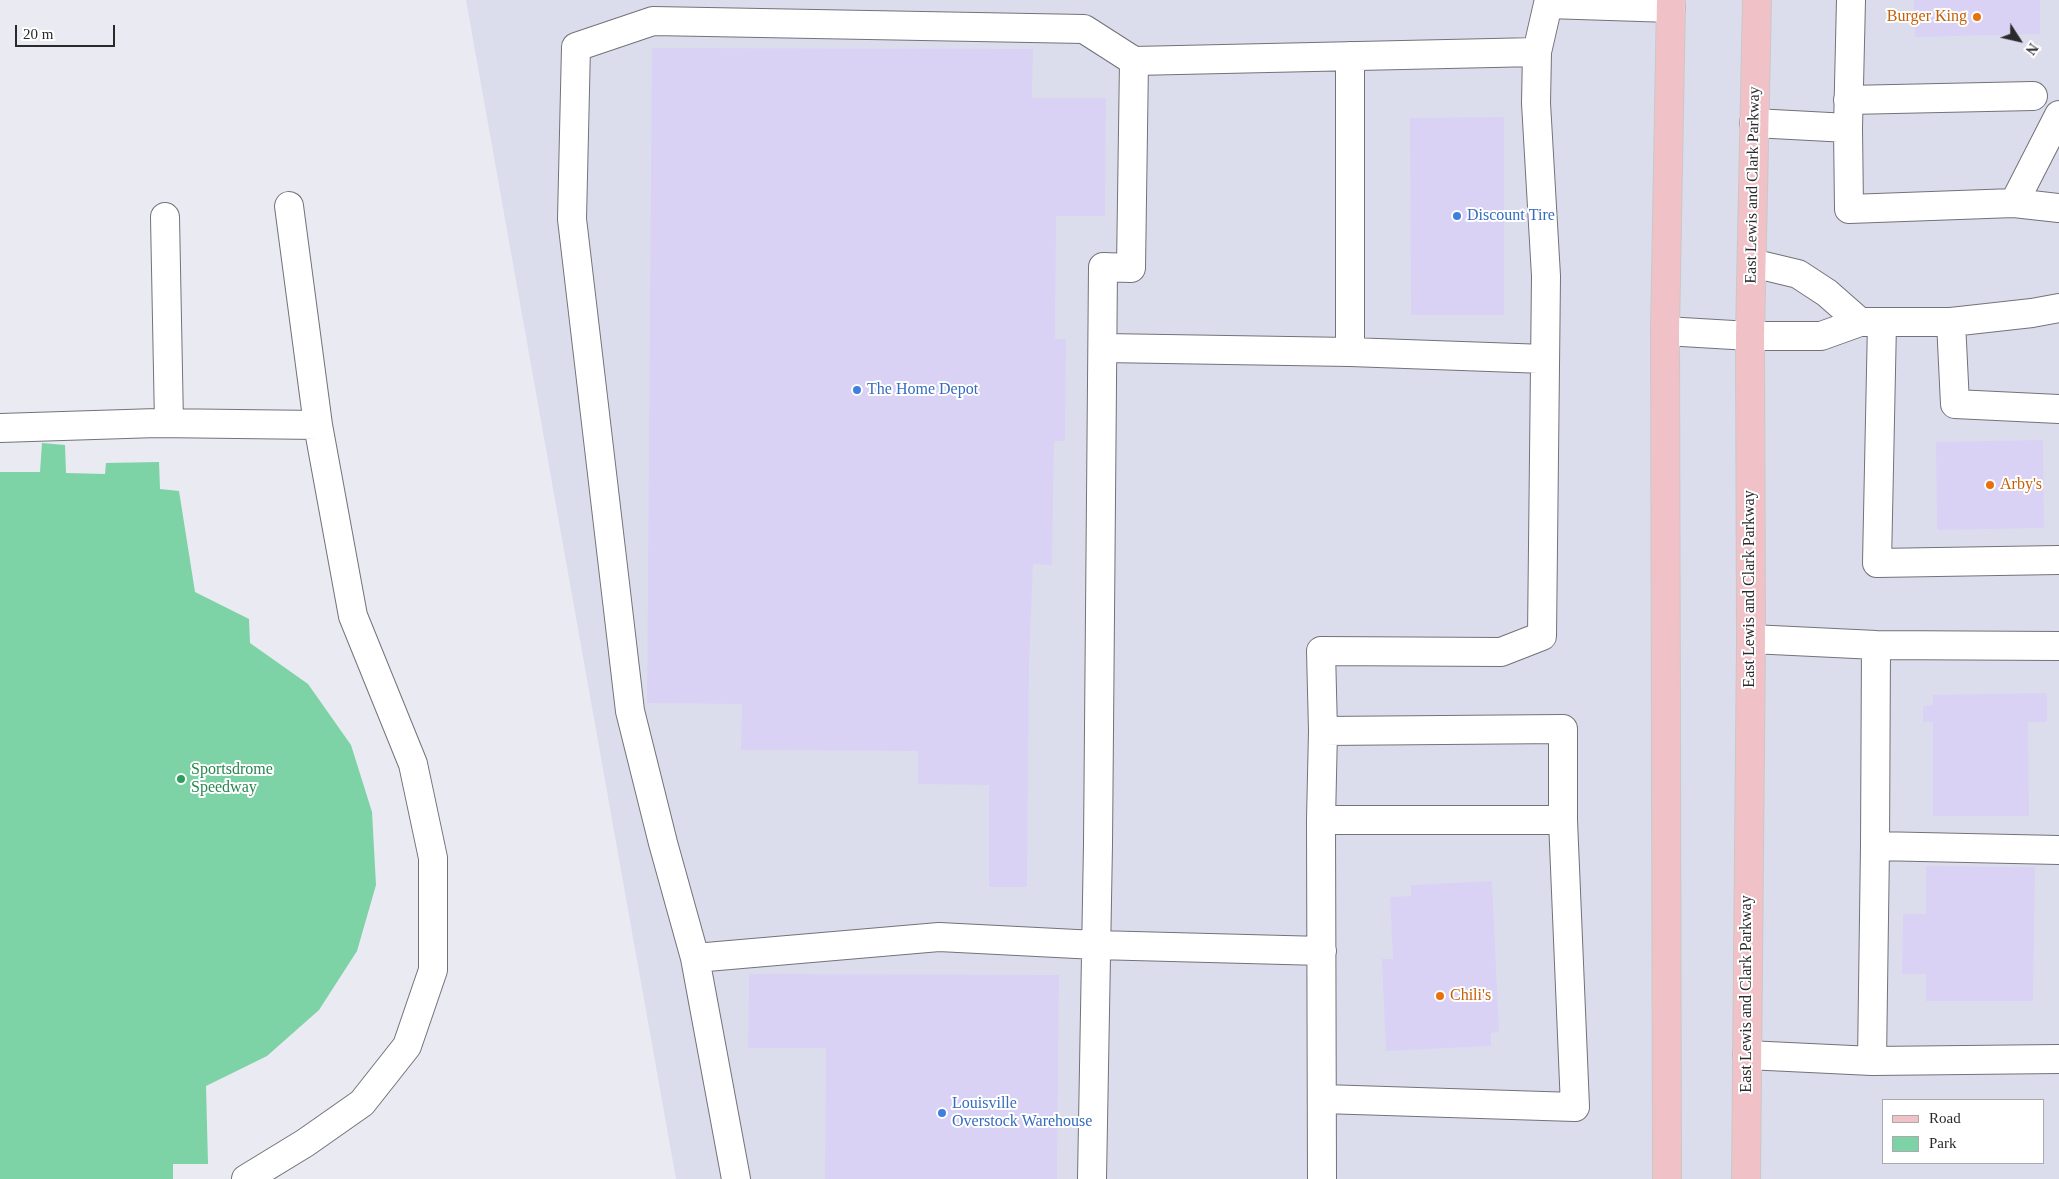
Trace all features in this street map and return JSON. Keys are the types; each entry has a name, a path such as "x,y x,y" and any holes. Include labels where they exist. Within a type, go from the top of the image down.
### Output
{"main road":[{"name":"East Lewis and Clark Parkway","path":"1746,1179 1751,639 1750,336 1757,0"},
{"path":"1667,1179 1665,332 1671,4"}],"lane":[{"path":"1851,0 1848,100 1849,209 2014,203 2059,208"},
{"path":"1322,1179 1321,820 1323,731 1321,651 1501,652 1542,636 1546,276 1536,103 1538,52 1548,2 1671,4"},
{"path":"736,1179 695,958 663,843 630,711 572,219 576,47 653,21 1084,30 1134,61 1538,52"},
{"path":"1350,56 1350,352"},
{"path":"1092,1179 1104,348 1103,268 1131,268 1134,61"},
{"path":"1848,100 2033,96"},
{"path":"2014,203 2059,115"},
{"path":"1754,123 1848,128"},
{"path":"246,1179 305,1143 362,1103 407,1046 433,970 433,858 413,764 353,616 318,425 289,206"},
{"path":"165,217 169,422"},
{"path":"1752,263 1798,274 1871,323"},
{"path":"1665,332 1750,336 1821,336 1871,323 1951,322 2059,308"},
{"path":"1951,322 1955,404 2059,409"},
{"path":"1871,323 1877,563 2059,560"},
{"path":"1104,348 1350,352 1545,359"},
{"path":"0,428 169,422 318,425"},
{"path":"1751,639 1876,645 2059,646"},
{"path":"1872,1061 1876,645"},
{"path":"1323,731 1564,729 1563,820 1575,1108 1323,1099"},
{"path":"1321,820 1563,820"},
{"path":"1875,846 2059,850"},
{"path":"695,958 939,937 1096,945 1322,951"},
{"path":"1746,1055 1872,1061 2059,1059"}],"shaded area":[{"path":"466,0 2059,0 2059,1179 676,1179"}],"green space":[{"name":"Sportsdrome Speedway","path":"42,443 65,445 66,473 105,474 106,463 159,462 160,489 179,491 195,592 249,619 250,643 308,684 351,745 372,812 376,885 357,951 319,1010 267,1056 206,1086 208,1164 173,1164 173,1179 0,1179 0,472 40,472"}],"building":[{"name":"Burger King","path":"1914,0 2040,0 2040,34 1915,37"},
{"name":"The Home Depot","path":"652,48 1033,49 1032,98 1106,98 1105,216 1056,216 1055,339 1066,339 1065,441 1054,441 1052,565 1033,564 1029,661 1027,887 989,887 989,785 918,784 918,751 741,750 742,704 647,703"},
{"name":"Discount Tire","path":"1504,117 1504,315 1411,315 1410,118"},
{"name":"Arby's","path":"2043,440 2044,528 1937,530 1936,442"},
{"path":"2047,693 2047,722 2028,722 2029,816 1933,816 1933,722 1923,722 1923,706 1933,705 1933,695"},
{"path":"1926,866 2035,867 2033,1001 1926,1001 1926,974 1902,974 1903,914 1926,914"},
{"name":"Chili's","path":"1492,881 1499,1032 1491,1033 1491,1046 1386,1051 1382,959 1393,959 1390,897 1411,896 1411,885"},
{"name":"Louisville Overstock Warehouse","path":"749,974 1059,975 1057,1179 825,1179 826,1048 748,1048"}],"place":[{"name":"Burger King","path":"1977,17"},
{"name":"Discount Tire","path":"1457,216"},
{"name":"The Home Depot","path":"857,390"},
{"name":"Arby's","path":"1990,485"},
{"name":"Sportsdrome Speedway","path":"181,779"},
{"name":"Chili's","path":"1440,996"},
{"name":"Louisville Overstock Warehouse","path":"942,1113"}]}
